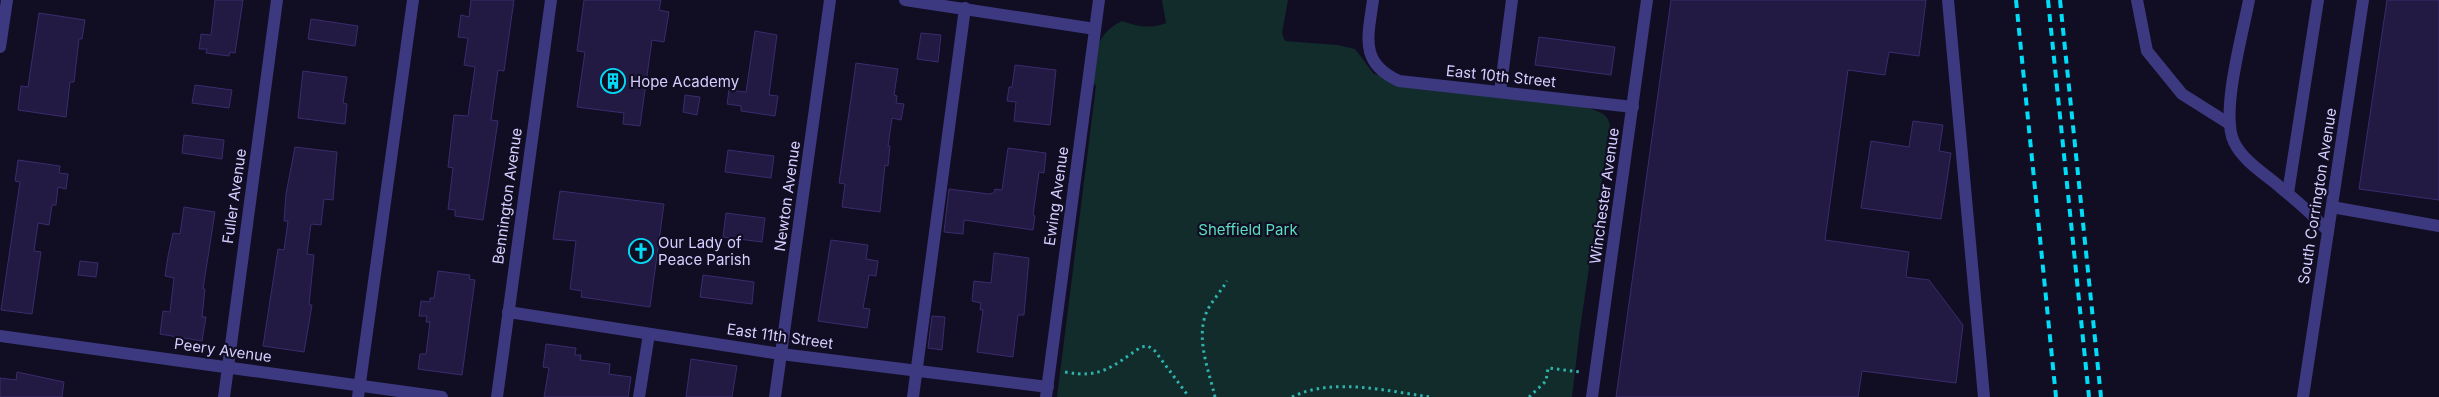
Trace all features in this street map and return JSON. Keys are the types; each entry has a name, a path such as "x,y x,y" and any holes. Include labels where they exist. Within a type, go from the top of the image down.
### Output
{"street":[{"path":"0,47 7,0"},
{"name":"Fuller Avenue","path":"224,397 277,0"},
{"path":"358,391 412,0"},
{"name":"Bennington Avenue","path":"497,397 551,0"},
{"name":"Newton Avenue","path":"775,397 830,0"},
{"path":"905,0 971,6 1095,29"},
{"name":"Ewing Avenue","path":"1047,392 1099,0"},
{"name":"East 10th Street","path":"1373,0 1367,41 1372,62 1384,74 1399,81 1633,106"},
{"path":"1500,92 1512,0"},
{"name":"Winchester Avenue","path":"1592,397 1647,0"},
{"path":"1948,0 1984,397"},
{"path":"2137,0 2147,51 2182,94 2228,123"},
{"path":"2250,0 2232,91 2228,123 2234,143 2246,159 2288,193 2328,231"},
{"path":"2288,193 2318,0"},
{"name":"South Corrington Avenue","path":"2303,397 2363,0"},
{"path":"913,397 971,6"},
{"path":"2332,207 2439,226"},
{"name":"East 11th Street","path":"508,312 781,354 917,370 1047,392"},
{"path":"639,397 649,334"},
{"name":"Peery Avenue","path":"0,336 228,368 358,391 442,397"}],"path":[{"path":"1215,397 1207,370 1203,325 1210,306 1227,281"},
{"path":"1059,371 1088,375 1106,371 1141,347 1148,346 1156,351 1189,397"},
{"path":"1529,397 1546,381 1548,368 1595,374"},
{"path":"1292,397 1311,389 1332,387 1430,397"}],"green space":[{"name":"Sheffield Park","path":"1162,0 1288,0 1282,33 1285,41 1338,45 1355,49 1374,74 1590,108 1605,116 1610,126 1580,329 1572,397 1057,397 1096,86 1090,80 1098,45 1106,32 1122,21 1144,26 1166,23"}],"building":[{"path":"215,0 243,0 235,53 230,52 229,56 206,53 207,49 199,49 201,34 211,35"},
{"path":"471,0 514,0 504,71 498,70 491,120 498,121 483,220 455,216 455,210 448,209 453,168 448,167 454,115 468,116 475,67 464,65 468,38 458,37 461,15 469,17"},
{"name":"Hope Academy","path":"584,0 661,0 659,10 669,12 664,42 652,40 640,126 623,124 624,113 577,107 585,52 577,51"},
{"path":"1671,0 1926,0 1919,56 1889,52 1885,75 1848,70 1825,240 1909,252 1906,277 1929,280 1963,325 1956,383 1862,371 1858,397 1616,397"},
{"path":"2387,0 2439,0 2439,200 2359,189"},
{"path":"39,13 85,20 82,39 79,39 74,82 70,82 66,117 18,110 21,86 28,87"},
{"path":"311,19 358,26 355,46 308,39"},
{"path":"755,31 777,35 769,95 778,96 775,116 741,111 741,106 727,104 729,90 746,92"},
{"path":"921,33 941,35 938,62 917,59"},
{"path":"1539,37 1615,47 1611,75 1535,65"},
{"path":"856,63 898,69 894,95 897,96 896,103 904,104 901,120 892,118 888,146 890,146 888,166 885,165 880,212 842,207 845,184 839,183"},
{"path":"1015,65 1056,70 1050,125 1014,121 1016,102 1007,101 1009,87 1012,87"},
{"path":"303,71 347,77 343,103 347,104 345,124 298,118"},
{"path":"195,85 232,90 229,108 192,103"},
{"path":"685,95 700,97 697,115 683,112"},
{"path":"1913,121 1943,125 1939,151 1951,153 1941,219 1861,208 1871,141 1909,147"},
{"path":"184,135 224,140 222,159 182,153"},
{"path":"295,147 337,152 333,200 324,199 321,225 311,224 307,254 314,255 309,305 312,305 304,352 263,346 278,249 284,250 288,221 284,221 286,194"},
{"path":"1008,148 1046,153 1044,173 1039,172 1033,215 1035,216 1033,230 964,220 963,234 944,232 949,189 989,194 994,193 995,189 1002,190"},
{"path":"728,150 774,156 771,178 725,172"},
{"path":"18,160 60,166 59,173 68,174 66,189 58,187 56,205 52,205 49,225 38,223 34,251 41,252 32,314 1,310 20,182 15,181"},
{"name":"Our Lady of Peace Parish","path":"560,191 664,204 650,307 581,297 582,291 570,289 576,241 553,239"},
{"path":"184,207 215,212 203,289 205,289 202,317 206,317 202,341 160,334 163,311 170,312 174,278 165,276 168,256 173,233 180,234"},
{"path":"726,213 765,218 762,242 723,237"},
{"path":"831,240 868,245 866,259 878,261 876,276 869,275 863,308 870,309 867,328 818,321"},
{"path":"994,253 1029,258 1024,315 1018,315 1013,357 977,352 983,310 980,310 981,303 972,301 974,281 991,283"},
{"path":"80,261 98,263 96,277 78,275"},
{"path":"438,271 470,275 469,279 475,280 462,375 418,369 420,354 426,354 430,322 426,322 427,316 419,316 421,301 430,302 430,298 434,298"},
{"path":"703,275 754,282 752,304 700,297"},
{"path":"932,316 945,317 942,350 928,348"},
{"path":"546,344 576,348 575,355 581,355 580,360 610,364 609,374 631,377 628,397 544,397 549,368 543,367"},
{"path":"691,359 737,366 732,397 686,397"},
{"path":"17,372 64,382 62,397 0,397 0,378 16,380"}],"railway":[{"path":"2016,0 2056,397"},
{"path":"2048,0 2089,397"},
{"path":"2060,0 2101,397"}],"place":[{"name":"Hope Academy","path":"613,81"},
{"name":"Our Lady of Peace Parish","path":"641,251"}]}
